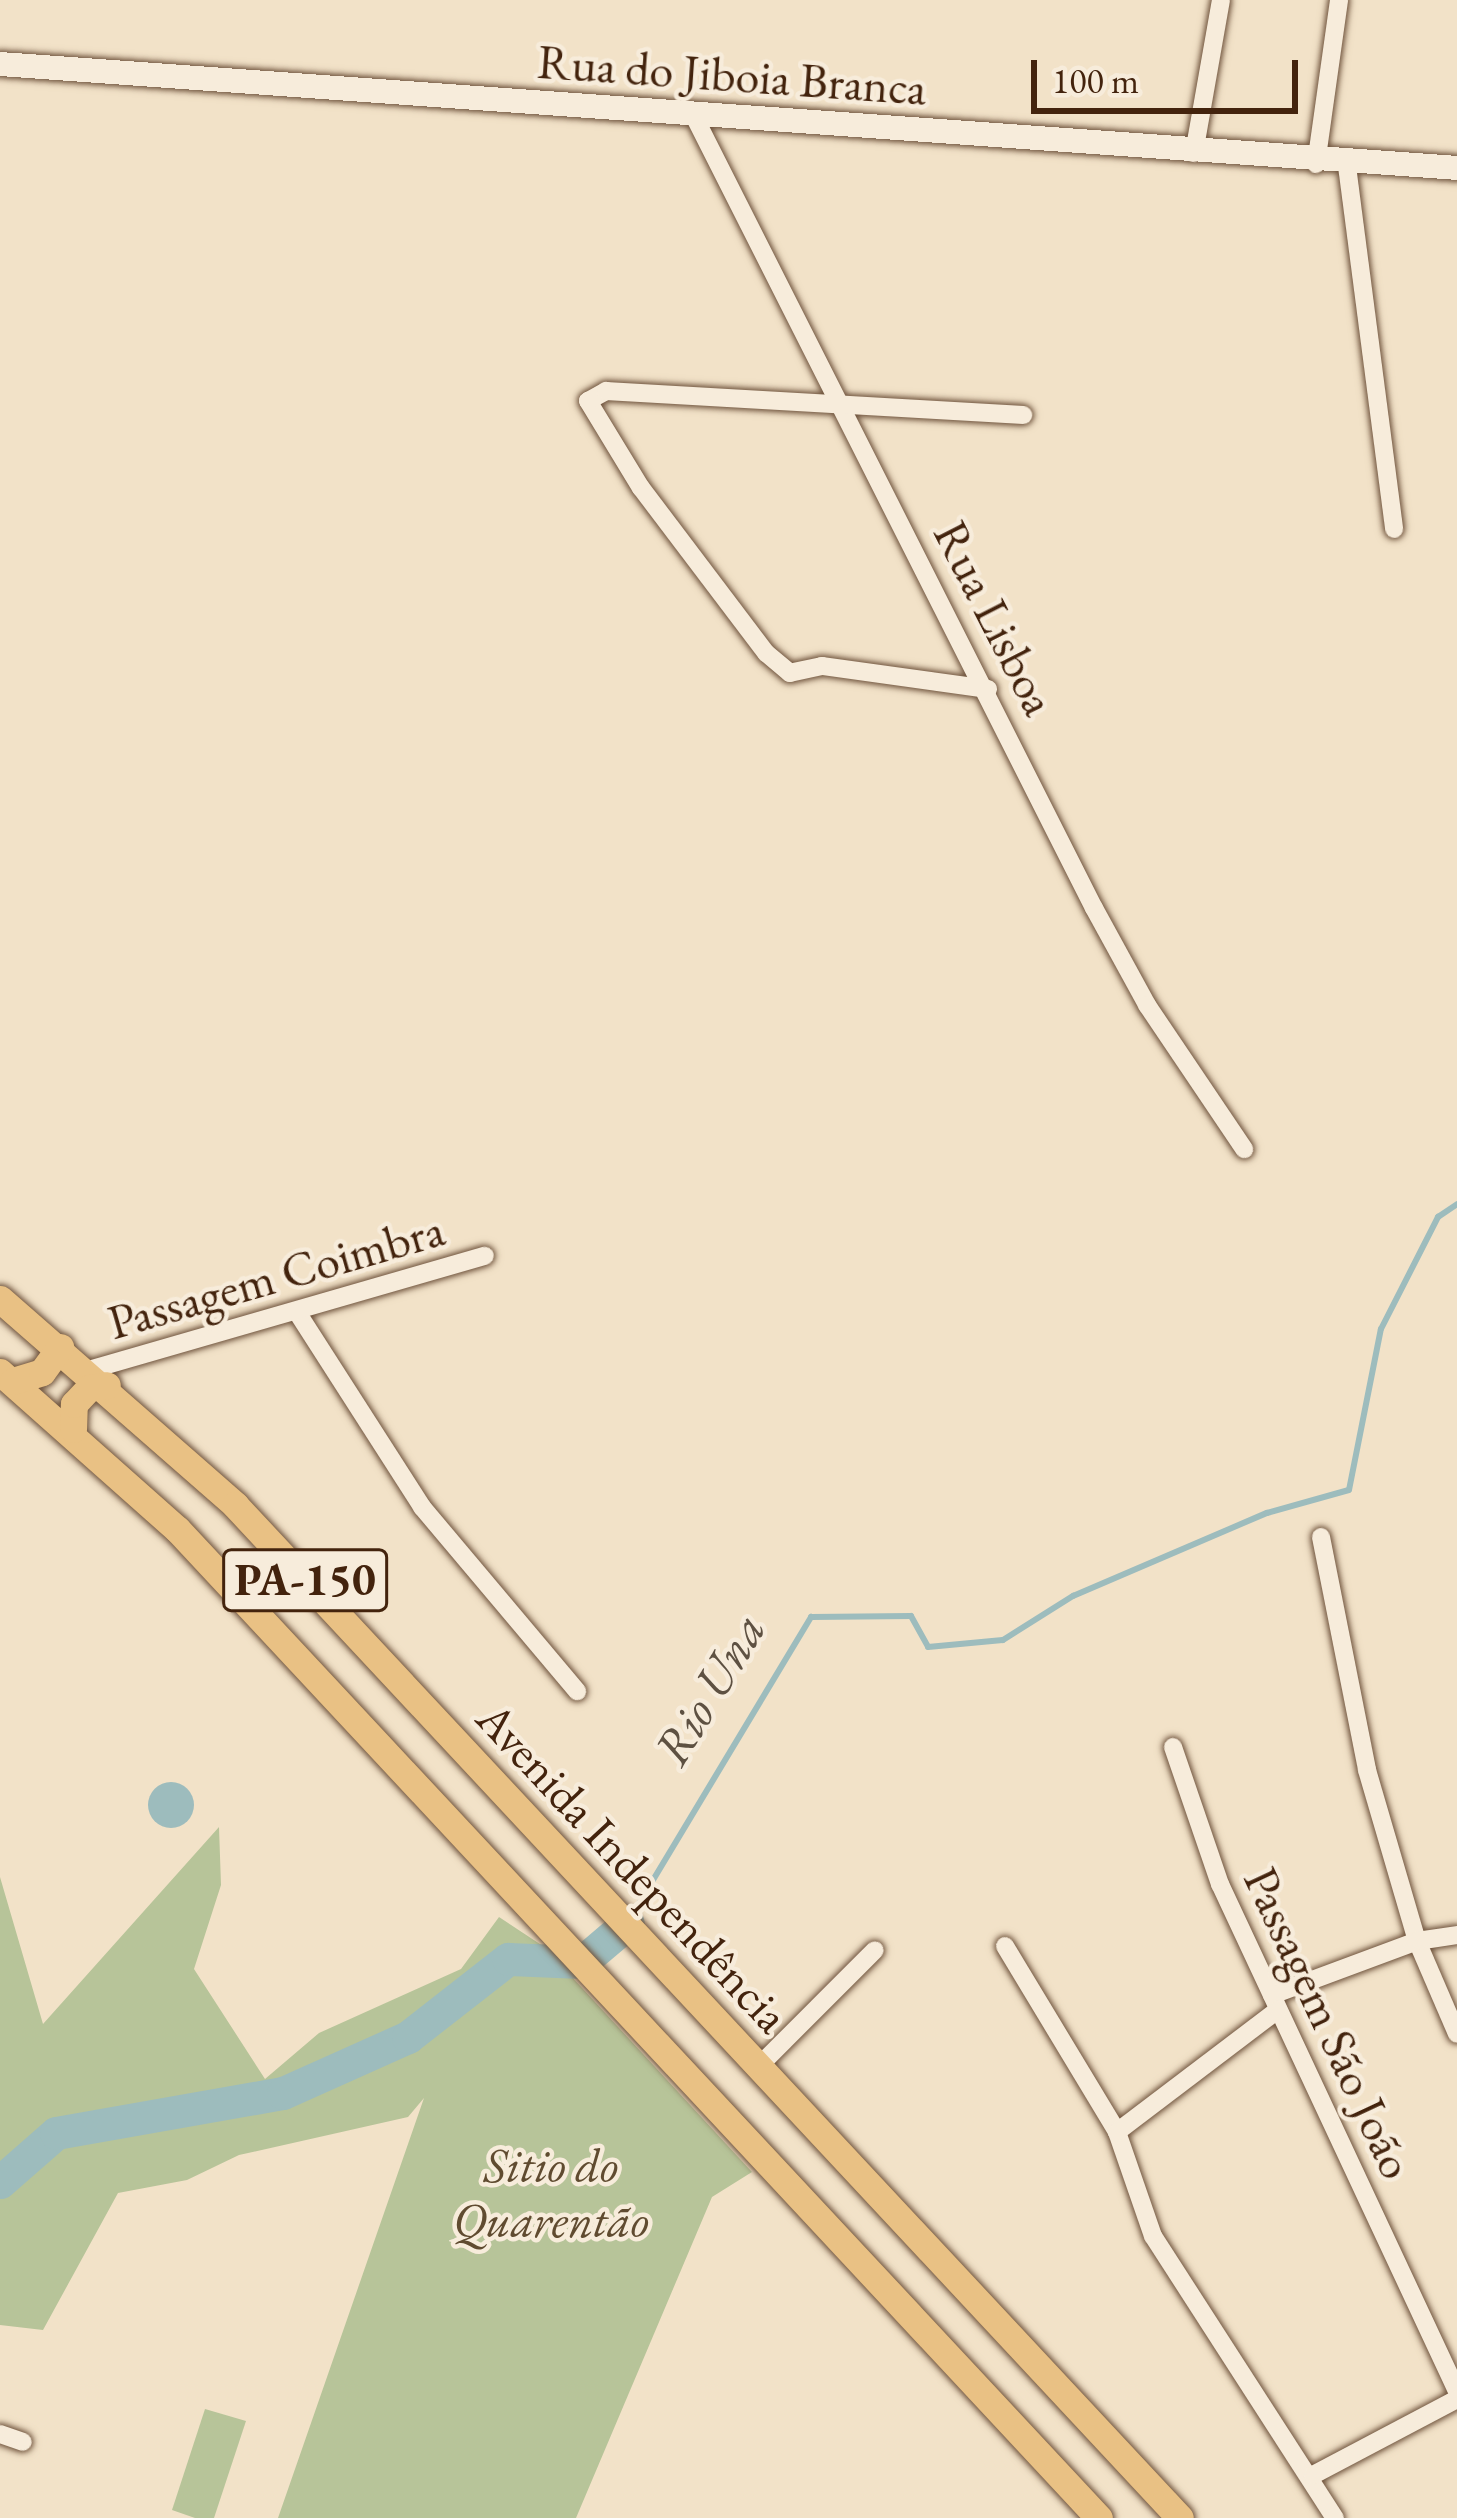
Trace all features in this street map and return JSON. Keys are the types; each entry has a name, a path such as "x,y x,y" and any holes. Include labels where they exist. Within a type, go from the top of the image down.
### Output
{"main road":[{"name":"Rua do Jiboia Branca","path":"0,64 692,112 1316,164 1457,169"},
{"name":"Avenida Independência","path":"0,1299 98,1378 235,1505 1180,2518"},
{"path":"4,1378 42,1372 60,1347"},
{"name":"PA-150","path":"4,1378 73,1429 177,1529 1099,2518"},
{"path":"73,1429 74,1404 98,1378"}],"street":[{"path":"1194,153 1221,0"},
{"path":"1316,164 1339,0"},
{"name":"Rua Lisboa","path":"692,112 1147,1005 1244,1149"},
{"path":"1347,166 1394,530"},
{"path":"988,689 821,666 790,673 766,653 641,488 588,401 606,391 1023,416"},
{"name":"Passagem Coimbra","path":"98,1378 485,1256"},
{"path":"298,1312 422,1507 577,1691"},
{"path":"1322,1537 1367,1770 1417,1941 1457,2034"},
{"name":"Passagem São João","path":"1172,1747 1220,1884 1457,2395"},
{"path":"1117,2132 1275,2002 1417,1941 1457,1935"},
{"path":"1005,1946 1117,2132 1153,2236 1313,2475 1335,2518"},
{"path":"758,2067 875,1950"},
{"path":"1313,2475 1457,2395"},
{"path":"0,2434 23,2442"}],"green space":[{"name":"Sitio do Quarentão","path":"219,1827 221,1885 194,1969 265,2079 319,2033 461,1969 499,1917 546,1948 526,1974 571,1976 752,2172 712,2197 576,2518 278,2518 424,2098 408,2117 239,2155 187,2180 118,2193 43,2330 0,2325 0,1877 43,2024"},
{"path":"205,2409 246,2421 214,2518 195,2518 172,2510"}],"water":[{"path":"171,1782 187,1789 194,1805 187,1821 171,1828 155,1821 148,1805 155,1789"}],"waterway":[{"name":"Rio Una","path":"632,1915 811,1617 911,1616 928,1647 1003,1640 1073,1596 1267,1513 1349,1490 1381,1329 1438,1217 1457,1204"},
{"name":"Rio Una","path":"0,2182 56,2133 283,2093 408,2037 508,1959 582,1962 628,1923"}]}
